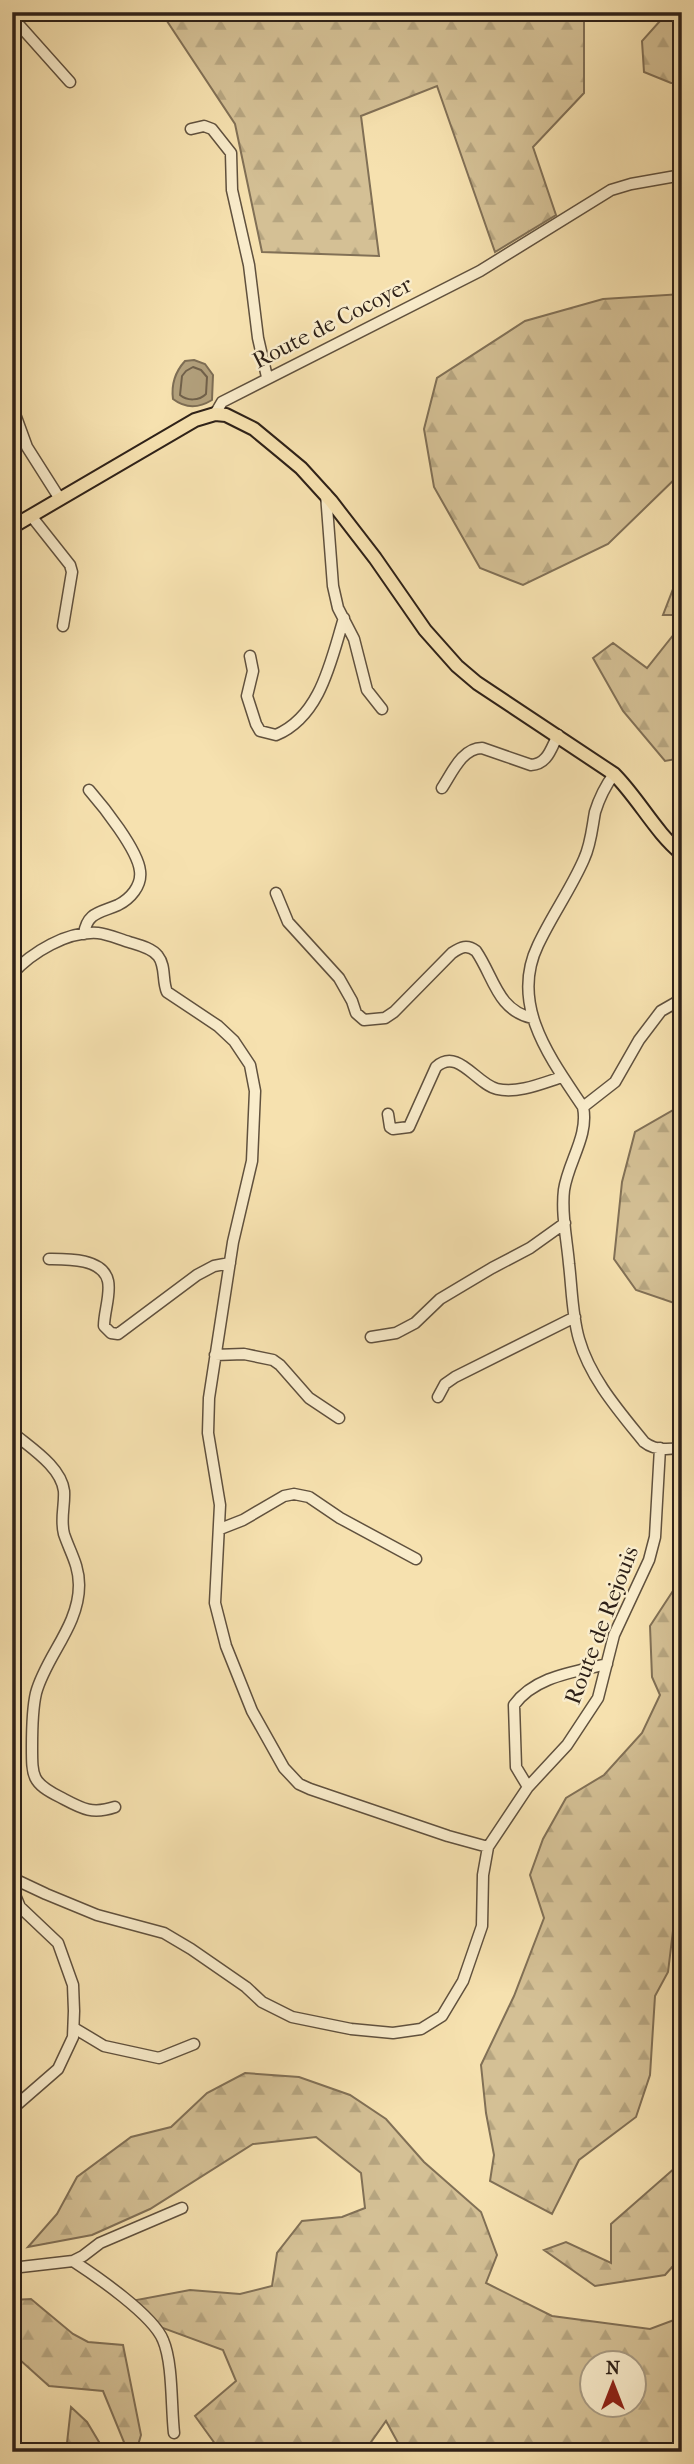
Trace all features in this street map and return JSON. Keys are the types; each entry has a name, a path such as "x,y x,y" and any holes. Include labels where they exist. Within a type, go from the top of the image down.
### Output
{"main road":[{"path":"215,414 226,415 254,429 301,468 326,494 443,652 477,683 614,774 631,791 664,837 682,854"},
{"name":"Route de Cocoyer","path":"12,527 195,419 215,414"}],"street":[{"path":"12,17 69,82"},
{"path":"191,129 204,126 212,130 231,153 232,190 249,265 258,338 267,377"},
{"name":"Route de Cocoyer","path":"215,414 222,402 480,271 611,190 682,175"},
{"path":"12,406 27,447 60,499"},
{"path":"326,494 332,586 354,639 367,690 382,709"},
{"path":"32,517 70,565 72,572 63,625"},
{"path":"250,656 253,671 247,696 256,724 260,731 276,735 286,731 312,704 325,678 344,618"},
{"path":"442,788 467,752 474,748 538,765 544,762 558,735"},
{"path":"614,774 596,809 585,858 533,957 528,988 532,1018 553,1064 583,1107 584,1127 564,1190 565,1223 579,1340 598,1382 644,1442 669,1450 682,1447"},
{"path":"83,934 91,916 118,905 132,895 138,887 141,870 111,816 89,790"},
{"path":"276,892 288,922 339,978 349,993 356,1013 364,1020 385,1017 394,1012 452,953 462,947 471,947 476,951 507,1007 532,1018"},
{"path":"12,974 52,944 83,934 105,934 149,948 158,955 167,992 218,1026 234,1041 250,1065 255,1091 252,1161 229,1263 209,1398 208,1433 220,1505 215,1603 217,1618 234,1670 253,1712 284,1768 299,1784 310,1790 488,1847"},
{"path":"583,1107 615,1082 639,1040 661,1011 682,999"},
{"path":"388,1114 390,1127 393,1129 409,1127 436,1067 442,1061 460,1063 489,1086 498,1089 508,1090 562,1077"},
{"path":"371,1337 396,1333 415,1323 440,1299 530,1248 565,1223"},
{"path":"49,1259 75,1259 105,1274 108,1282 104,1326 111,1333 118,1334 197,1275 214,1266 229,1263"},
{"path":"438,1397 445,1384 455,1377 575,1318"},
{"path":"215,1355 244,1354 273,1360 309,1398 339,1418"},
{"path":"12,1432 48,1464 62,1482 64,1532 78,1568 79,1587 74,1614 36,1693 32,1746 35,1780 39,1786 79,1807 93,1811 115,1807"},
{"name":"Route de Rejouis","path":"12,1878 79,1908 128,1925 164,1933 246,1987 262,2002 292,2017 321,2025 393,2033 421,2029 442,2016 463,1981 482,1926 488,1847 528,1787 567,1745 598,1698 614,1635 649,1560 655,1537 660,1448"},
{"path":"220,1529 243,1520 284,1496 294,1494 309,1497 340,1518 416,1559"},
{"path":"528,1787 516,1767 514,1704 526,1691 539,1683 607,1664"},
{"path":"12,1888 20,1907 34,1917 58,1943 73,1985 75,2028 58,2069 12,2109"},
{"path":"75,2028 104,2046 159,2059 194,2045"},
{"path":"12,2268 73,2261 100,2243 182,2208"},
{"path":"73,2261 147,2318 162,2336 168,2358 174,2433"}],"green space":[{"path":"161,12 584,12 584,93 533,147 556,215 495,252 437,86 361,116 379,256 262,252 235,124"},
{"path":"668,12 682,12 682,83 671,83 644,72 642,41"},
{"path":"682,294 682,472 608,544 523,585 480,568 434,487 424,429 437,378 525,321 603,299"},
{"path":"682,583 682,615 663,615 675,584"},
{"path":"682,624 682,758 665,761 623,711 593,658 613,643 647,668"},
{"path":"682,1105 680,1305 636,1290 614,1259 622,1182 635,1132"},
{"path":"682,1577 682,1852 676,1853 676,1906 668,1972 655,1996 650,2075 636,2117 579,2160 552,2214 490,2181 494,2155 481,2065 514,1996 544,1918 530,1875 543,1839 566,1798 604,1775 642,1733 660,1695 652,1677 650,1626"},
{"path":"245,2073 299,2077 350,2095 386,2119 424,2162 481,2212 497,2255 486,2283 552,2316 650,2329 682,2317 682,2452 403,2452 386,2421 364,2452 221,2452 195,2416 236,2381 223,2350 160,2327 131,2301 190,2290 240,2294 272,2286 277,2253 302,2221 342,2217 365,2208 361,2173 316,2137 253,2144 150,2209 92,2235 28,2247 57,2214 77,2177 131,2137 171,2127 207,2093"},
{"path":"682,2147 682,2256 665,2275 595,2286 544,2250 566,2242 611,2263 611,2224 676,2167"},
{"path":"31,2299 73,2334 88,2342 123,2345 141,2435 136,2452 128,2452 103,2391 49,2386 19,2359 12,2371 12,2300"},
{"path":"71,2407 87,2422 105,2452 66,2452"}],"water":[{"path":"194,360 205,364 213,375 212,400 192,406 173,399 173,388 174,378 185,361"}]}
